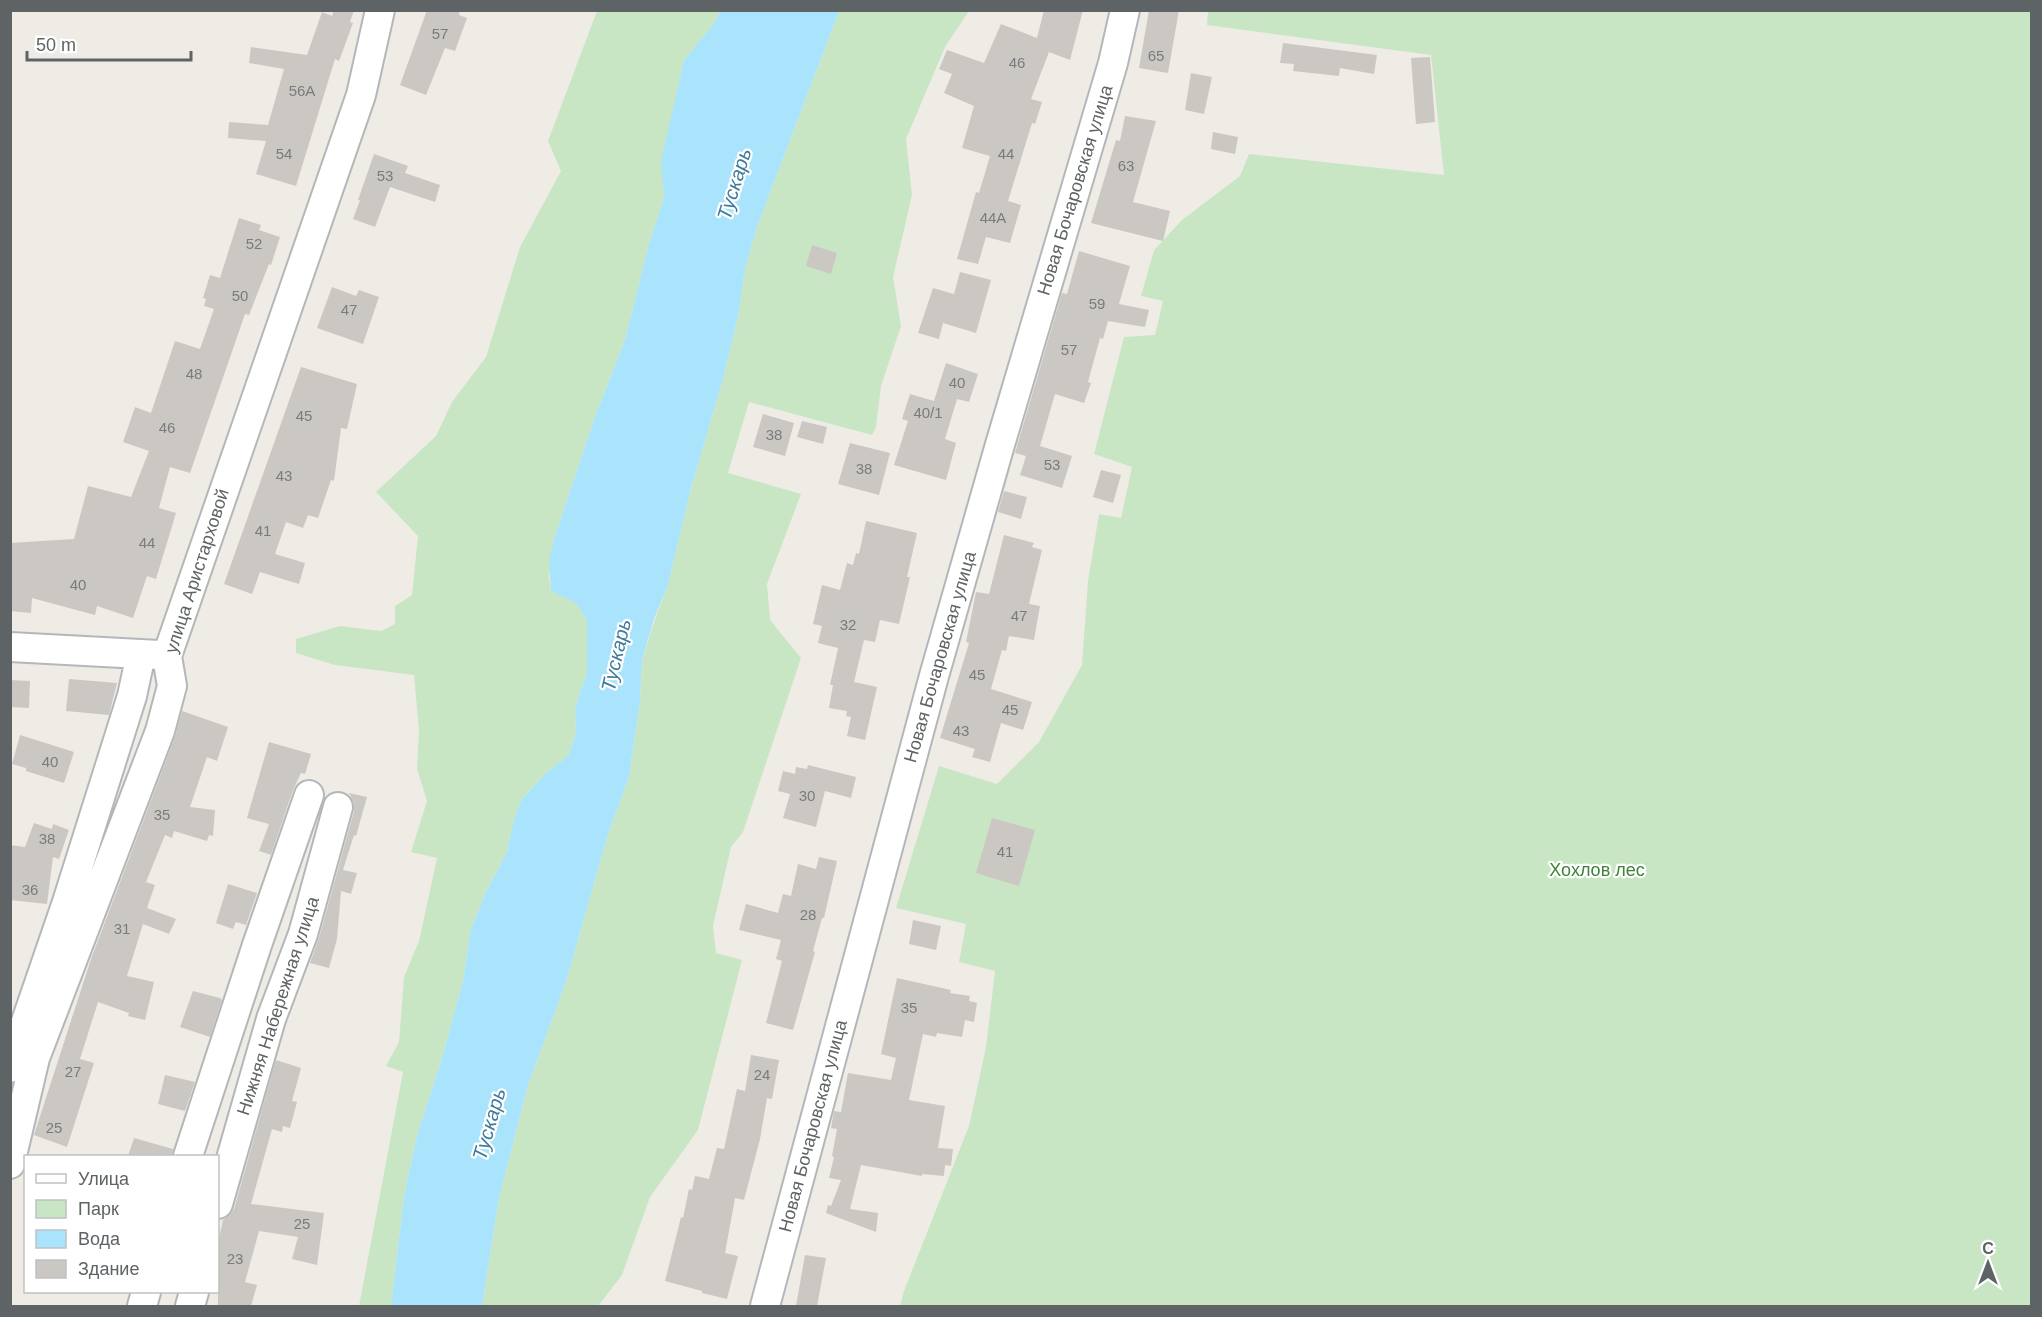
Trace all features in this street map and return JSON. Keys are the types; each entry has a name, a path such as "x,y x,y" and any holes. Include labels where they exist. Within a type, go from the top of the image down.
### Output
{"street":[{"name":"улица Аристарховой","path":"10,1164 35,1058 160,731 172,686 154,655 361,95 380,10"},
{"name":"Новая Бочаровская улица","path":"765,1306 934,676 1113,63 1125,10"},
{"path":"10,647 154,655 132,696 67,902 10,1068"},
{"path":"188,1155 309,795"},
{"name":"Нижняя Набережная улица","path":"219,1200 270,1018 303,934 338,807"},
{"path":"257,945 270,1018"}],"green space":[{"path":"597,11 720,11 715,22 684,60 662,161 664,198 648,247 625,340 595,417 555,536 549,578 551,591 576,602 587,620 587,673 575,711 576,734 568,756 546,773 521,800 507,852 485,894 471,929 463,981 417,1136 404,1196 391,1306 359,1306 403,1072 386,1066 399,1042 404,977 419,941 437,858 411,852 427,801 417,769 419,730 414,675 335,665 296,653 296,639 340,626 381,631 395,624 395,606 412,595 418,536 376,492 436,436 452,402 486,357 520,247 561,171 548,141"},
{"path":"839,11 969,11 945,47 906,139 912,195 893,277 901,326 881,386 876,427 872,435 749,402 728,473 801,494 767,584 770,620 801,658 743,832 731,847 713,926 716,953 742,960 698,1130 650,1197 622,1275 598,1306 482,1306 499,1198 528,1085 566,982 608,834 629,777 640,701 642,660 668,585 691,488 723,379 739,312 745,269 757,227"},
{"name":"Хохлов лес","path":"1208,11 2031,11 2031,1306 900,1306 969,1126 986,1047 995,971 959,962 966,924 896,908 939,766 997,784 1039,742 1082,665 1088,581 1099,514 1121,518 1132,467 1094,454 1124,337 1155,335 1163,301 1141,296 1154,250 1182,220 1240,176 1249,154 1444,175 1431,55 1207,25"}],"water":[{"name":"Тускарь","path":"720,11 839,11 757,227 745,269 739,312 723,379 691,488 668,585 654,619 642,660 640,701 629,777 608,834 566,982 528,1085 499,1198 482,1306 391,1306 404,1196 417,1136 463,981 471,929 485,894 507,852 521,800 546,773 568,756 576,734 575,711 587,673 587,620 576,603 551,591 549,560 595,417 625,340 648,247 664,198 661,161 684,60 715,22"}],"building":[{"path":"334,10 354,10 350,22 353,23 339,61 335,59 296,186 256,174 266,141 228,138 229,122 268,125 284,69 249,63 251,47 307,55 322,12 332,16"},
{"path":"427,10 460,10 459,15 467,18 455,51 445,48 426,95 400,85"},
{"path":"1044,10 1083,10 1070,60 1049,52 1031,99 1042,102 1035,124 1032,123 1008,201 1021,205 1010,243 986,237 978,264 957,259 976,192 979,193 990,156 962,148 974,106 944,93 952,74 939,69 947,50 984,63 1001,24 1037,38"},
{"path":"1149,10 1179,10 1168,73 1139,68"},
{"path":"1283,43 1377,55 1374,74 1340,68 1339,76 1293,71 1294,64 1280,63"},
{"path":"1430,57 1435,122 1416,124 1411,58"},
{"path":"1191,73 1212,77 1204,114 1185,110"},
{"path":"1125,116 1156,121 1133,202 1170,211 1163,241 1091,223 1116,140 1120,141"},
{"path":"1213,132 1238,137 1235,154 1211,149"},
{"path":"374,154 408,166 405,173 440,185 435,202 390,187 375,227 353,219"},
{"path":"239,218 261,225 259,230 280,237 271,265 269,264 249,315 245,314 190,473 170,467 159,508 176,513 156,579 147,576 133,618 97,606 95,615 32,598 31,613 10,611 10,543 74,539 88,486 131,497 149,451 123,442 135,407 151,413 175,341 200,349 214,309 204,306 206,299 203,298 210,275 220,278"},
{"path":"812,245 837,253 831,274 806,266"},
{"path":"1079,251 1130,266 1119,304 1149,310 1145,327 1108,321 1103,339 1100,338 1088,382 1091,383 1084,403 1055,394 1040,446 1072,456 1062,488 1020,475 1026,456 1015,453 1062,293 1067,294"},
{"path":"960,272 991,280 976,333 943,323 939,339 918,333 933,288 954,294"},
{"path":"332,287 356,296 359,290 379,297 363,344 317,328"},
{"path":"946,363 978,374 969,402 957,399 945,439 956,443 946,480 894,465 908,421 902,419 910,394 934,401"},
{"path":"301,367 357,384 347,429 341,428 334,481 331,480 318,518 308,515 303,528 286,522 275,554 305,563 299,584 260,572 252,594 224,584"},
{"path":"763,414 794,423 785,456 753,447"},
{"path":"802,421 827,427 823,444 797,437"},
{"path":"850,443 890,453 879,495 838,484"},
{"path":"1101,470 1121,475 1113,503 1093,497"},
{"path":"1004,491 1027,497 1021,519 998,512"},
{"path":"866,521 917,533 899,624 880,620 875,642 864,640 854,682 877,687 865,740 847,736 851,717 846,716 847,711 829,708 833,685 830,685 838,648 818,643 822,626 813,624 822,585 840,590 847,563 853,565 856,553 859,554"},
{"path":"1004,535 1034,543 1032,547 1042,550 1029,604 1040,606 1034,640 1009,636 1006,651 1002,650 991,689 1032,702 1023,730 1001,723 990,762 972,757 975,749 940,738 969,643 966,642 976,592 989,594"},
{"path":"69,679 117,683 109,715 66,711"},
{"path":"10,680 30,681 29,708 10,707"},
{"path":"182,711 228,727 217,761 207,757 190,807 215,810 213,836 209,835 207,841 174,831 172,838 165,835 146,882 155,885 147,908 176,919 169,934 143,924 127,976 154,982 145,1020 128,1016 129,1013 98,1002 80,1059 94,1063 67,1147 34,1135 91,959 175,737"},
{"path":"20,735 74,752 64,783 12,764"},
{"path":"269,742 311,754 305,774 301,773 293,790 271,855 259,851 269,824 247,818"},
{"path":"808,765 856,777 851,798 825,791 816,827 783,818 790,794 778,791 783,771 795,774 796,767 807,769"},
{"path":"349,793 367,797 343,870 357,873 351,894 341,891 337,939 329,968 310,963 354,811 354,803"},
{"path":"992,818 1035,830 1019,886 976,873"},
{"path":"34,823 52,829 53,824 69,830 59,859 53,857 47,904 10,900 10,845 25,847"},
{"path":"819,857 837,861 793,1030 766,1023 782,961 776,959 781,940 739,930 746,904 778,913 783,894 791,896 798,864 816,869"},
{"path":"228,884 257,893 246,925 236,922 233,929 216,923"},
{"path":"913,920 941,926 936,950 909,944"},
{"path":"897,978 951,990 950,993 970,996 969,1001 977,1003 974,1022 965,1020 962,1037 937,1033 936,1037 923,1034 909,1100 945,1106 938,1148 953,1149 951,1166 945,1165 944,1176 922,1174 922,1176 861,1165 850,1209 878,1213 876,1232 826,1213 841,1180 829,1178 837,1129 831,1128 834,1111 841,1112 848,1073 891,1080 896,1058 881,1054"},
{"path":"193,991 222,1000 210,1037 180,1027"},
{"path":"751,1055 779,1060 772,1099 767,1098 760,1139 744,1200 735,1198 725,1253 738,1256 727,1299 665,1281 689,1189 692,1190 695,1176 709,1179 717,1148 724,1149 737,1089 745,1091"},
{"path":"276,1060 301,1068 292,1101 297,1102 290,1128 283,1126 282,1132 272,1129 251,1204 324,1213 317,1265 292,1259 298,1237 259,1231 245,1282 257,1285 251,1306 218,1306 219,1238 223,1220 234,1209"},
{"path":"165,1075 195,1082 185,1111 158,1104"},
{"path":"134,1138 173,1149 172,1155 128,1155"},
{"path":"805,1255 826,1258 817,1306 796,1306"}]}
